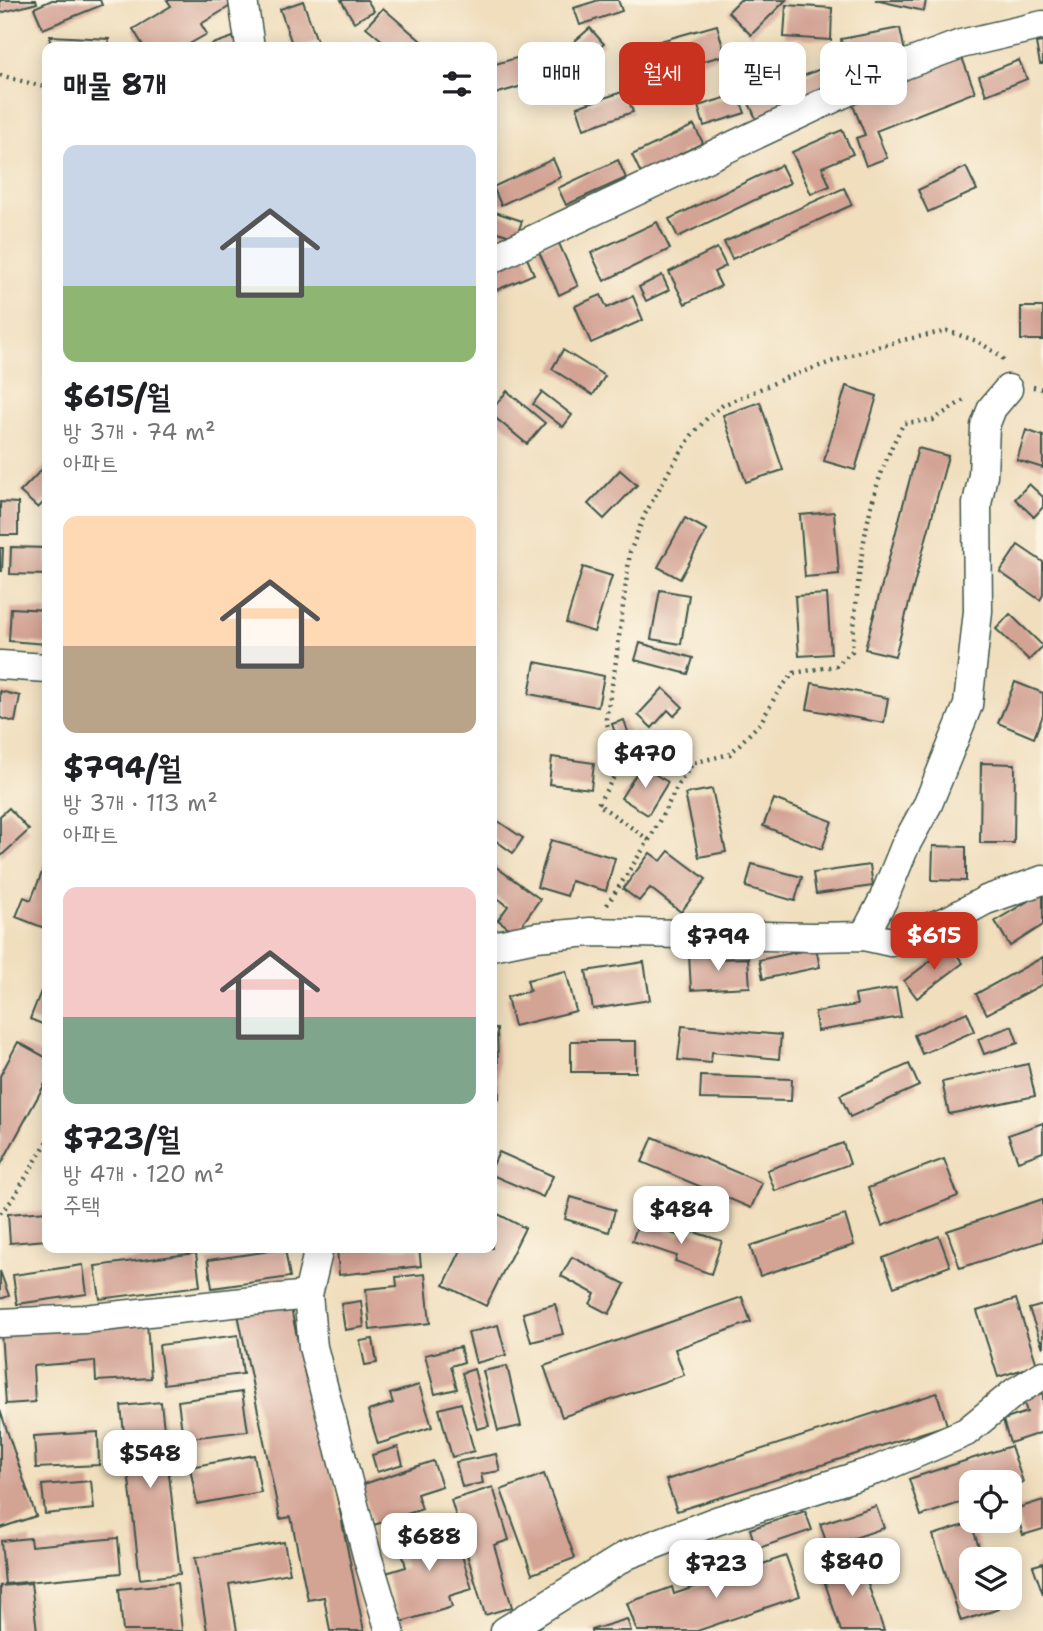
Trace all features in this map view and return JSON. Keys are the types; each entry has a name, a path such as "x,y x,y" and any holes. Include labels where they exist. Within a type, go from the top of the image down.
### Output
{"street":[{"path":"243,0 249,42"},
{"path":"497,256 904,65 961,44 1043,25"},
{"path":"864,936 883,900 905,846 928,804 968,705 978,611 977,504 983,475 985,426 1008,377"},
{"path":"0,665 42,668"},
{"path":"497,945 536,937 590,932 864,936 891,942 951,919 986,900 1043,880"},
{"path":"318,1253 308,1296 313,1347 368,1559 390,1631"},
{"path":"0,1324 84,1319 308,1296"},
{"path":"505,1631 627,1555 716,1521 879,1469 966,1432 1015,1392 1043,1375"}],"path":[{"path":"0,75 42,87"},
{"path":"649,840 598,804 618,770 606,719 630,552 645,516 692,435 723,405 788,377 903,340 947,331 977,341 1001,356 1008,377"},
{"path":"590,932 694,763 730,754 761,722 779,690 794,673 836,666 852,651 862,542 891,445 904,423 933,420 966,398"},
{"path":"0,1213 12,1200 42,1150"}],"building":[{"path":"0,0 36,0 37,3 0,13"},
{"path":"52,0 100,0 102,5 43,29 34,8"},
{"path":"167,0 229,0 232,5 201,24 207,34 193,42 141,42 133,29 171,6"},
{"path":"341,0 367,0 374,11 354,22"},
{"path":"599,0 618,0 622,11 580,25 574,8"},
{"path":"740,0 786,0 751,35 728,12"},
{"path":"875,0 926,0 924,11"},
{"path":"303,1 317,41 291,42 280,9"},
{"path":"786,5 832,8 831,40 784,37"},
{"path":"383,8 422,42 384,42 366,27"},
{"path":"717,25 722,42 719,42 719,57 705,61 705,42 657,42"},
{"path":"590,28 602,42 574,42"},
{"path":"900,28 903,42 842,42 841,39"},
{"path":"50,36 109,39 109,42 50,42"},
{"path":"233,37 235,42 219,42"},
{"path":"1043,42 1043,64 1040,64 1036,43"},
{"path":"961,55 975,92 876,131 887,158 866,166 856,138 865,135 853,105 907,105 907,76"},
{"path":"518,57 518,87 497,93 497,64"},
{"path":"1019,60 1027,79 986,95 979,76"},
{"path":"820,69 820,92 806,99 806,75"},
{"path":"619,93 619,105 630,105 633,112 584,129 577,107 605,105 605,98"},
{"path":"719,100 719,105 742,105 745,113 704,126 698,106"},
{"path":"750,105 791,105 757,121"},
{"path":"694,125 703,143 680,154 683,161 644,180 632,155"},
{"path":"842,130 853,154 822,167 830,186 811,194 792,152"},
{"path":"553,159 561,177 501,205 497,196 497,185"},
{"path":"618,160 626,178 566,205 558,188"},
{"path":"781,165 790,183 678,237 669,219"},
{"path":"966,167 977,190 928,212 918,190"},
{"path":"844,188 852,205 732,259 724,242"},
{"path":"497,213 522,221 516,238 497,232"},
{"path":"657,222 670,249 604,281 591,253"},
{"path":"557,239 578,286 559,295 537,248"},
{"path":"717,248 726,266 714,272 721,286 685,304 669,272"},
{"path":"525,254 534,274 497,290 497,267"},
{"path":"662,275 669,290 646,301 639,287"},
{"path":"601,295 607,308 633,296 643,320 591,343 575,306"},
{"path":"1021,307 1043,307 1043,340 1021,340"},
{"path":"563,350 605,376 593,395 552,369"},
{"path":"846,386 877,396 855,470 824,461"},
{"path":"507,391 545,423 527,444 497,419 497,404"},
{"path":"542,392 572,415 563,427 533,404"},
{"path":"760,402 783,470 746,482 723,415"},
{"path":"1026,430 1043,436 1043,468 1017,460"},
{"path":"918,448 948,456 895,656 865,649"},
{"path":"42,469 42,504 38,508 20,492"},
{"path":"620,470 637,485 604,519 588,504"},
{"path":"1029,484 1043,497 1043,507 1034,517 1015,499"},
{"path":"0,502 18,503 18,535 0,535"},
{"path":"834,512 839,574 805,577 800,515"},
{"path":"685,518 707,530 680,579 658,567"},
{"path":"1018,545 1043,562 1043,595 1040,600 1000,572"},
{"path":"11,547 42,548 42,575 10,574"},
{"path":"0,548 3,548 2,571 0,571"},
{"path":"583,567 612,576 594,632 566,623"},
{"path":"660,590 689,595 681,644 651,639"},
{"path":"827,594 831,654 799,656 795,596"},
{"path":"11,608 42,610 42,644 9,641"},
{"path":"1010,614 1043,646 1029,660 996,629"},
{"path":"640,643 693,658 688,674 635,660"},
{"path":"535,662 604,676 598,707 529,694"},
{"path":"1015,682 1043,693 1043,715 1034,738 998,723"},
{"path":"812,683 888,698 884,723 807,709"},
{"path":"663,688 683,707 674,716 668,710 652,728 638,715"},
{"path":"0,691 20,696 15,722 0,718"},
{"path":"624,720 636,755 624,759 612,724"},
{"path":"552,757 594,763 591,789 549,784"},
{"path":"981,763 1015,764 1014,843 980,843"},
{"path":"641,766 668,782 648,815 621,798"},
{"path":"712,789 726,852 699,857 685,794"},
{"path":"774,799 832,821 822,849 763,826"},
{"path":"9,808 29,830 0,857 0,816"},
{"path":"497,820 523,838 513,853 497,842"},
{"path":"551,840 615,858 606,891 571,881 567,896 537,887"},
{"path":"933,846 966,847 966,881 932,880"},
{"path":"669,851 706,879 681,912 650,888 639,901 623,889 650,853 661,861"},
{"path":"752,864 802,877 795,901 746,887"},
{"path":"870,865 873,886 816,894 813,873"},
{"path":"497,868 540,899 516,933 498,920 508,906 497,898"},
{"path":"42,872 42,927 16,917 24,897 31,900"},
{"path":"1043,892 1043,925 1010,946 995,921"},
{"path":"950,946 963,963 917,998 904,981"},
{"path":"816,948 820,967 763,979 759,960"},
{"path":"714,954 714,959 748,958 750,987 691,990 689,955"},
{"path":"1043,957 1043,984 987,1014 976,994"},
{"path":"644,962 650,1000 593,1009 586,971"},
{"path":"566,971 576,1011 514,1026 507,997 530,991 527,980"},
{"path":"896,988 901,1017 817,1031 815,1012 857,1005 855,995"},
{"path":"42,989 42,1024 30,1019"},
{"path":"967,1012 975,1031 922,1054 914,1035"},
{"path":"682,1026 781,1035 779,1059 712,1052 711,1063 678,1060"},
{"path":"1012,1026 1018,1043 984,1054 978,1039"},
{"path":"497,1029 499,1099 497,1099"},
{"path":"571,1041 636,1041 636,1072 571,1072"},
{"path":"18,1042 42,1055 42,1089 0,1166 0,1076"},
{"path":"909,1064 919,1086 850,1117 840,1095"},
{"path":"1028,1064 1035,1096 949,1114 942,1082"},
{"path":"701,1076 792,1079 791,1101 700,1099"},
{"path":"1043,1123 1043,1152 1018,1161 1008,1135"},
{"path":"653,1137 762,1183 751,1208 642,1162"},
{"path":"843,1143 850,1164 775,1191 767,1170"},
{"path":"499,1152 553,1176 543,1197 497,1177"},
{"path":"944,1159 958,1196 882,1226 868,1188"},
{"path":"571,1197 615,1210 609,1232 565,1219"},
{"path":"1043,1199 1043,1241 960,1268 947,1231"},
{"path":"42,1211 42,1240 10,1243 8,1214"},
{"path":"497,1214 525,1228 486,1306 444,1285 460,1253 497,1253"},
{"path":"845,1215 854,1245 760,1276 750,1246"},
{"path":"639,1222 680,1236 682,1228 722,1241 711,1274 675,1261 677,1256 632,1241"},
{"path":"939,1236 950,1266 894,1287 883,1258"},
{"path":"196,1253 200,1286 100,1299 95,1266"},
{"path":"257,1253 286,1253 290,1277 212,1288 208,1260"},
{"path":"337,1253 420,1253 421,1266 339,1275"},
{"path":"572,1257 625,1284 609,1314 590,1304 595,1294 561,1276"},
{"path":"83,1265 87,1294 17,1304 13,1275"},
{"path":"0,1271 9,1296 0,1299"},
{"path":"425,1274 430,1323 370,1330 366,1289 397,1286 396,1277"},
{"path":"742,1297 751,1322 675,1349 684,1375 562,1417 544,1366"},
{"path":"1016,1299 1037,1365 998,1377 977,1311"},
{"path":"361,1301 364,1327 345,1330 341,1304"},
{"path":"290,1304 306,1379 313,1378 364,1631 330,1631 324,1597 308,1600 291,1517 280,1519 238,1314"},
{"path":"555,1304 563,1334 531,1342 523,1313"},
{"path":"1043,1305 1043,1348 1029,1309"},
{"path":"147,1323 151,1378 96,1381 95,1361 33,1366 35,1402 6,1404 1,1332"},
{"path":"498,1325 506,1355 476,1363 468,1333"},
{"path":"238,1335 243,1374 164,1384 159,1345"},
{"path":"373,1339 377,1363 365,1365 360,1341"},
{"path":"460,1347 464,1362 451,1366 457,1389 435,1394 425,1355"},
{"path":"507,1366 521,1426 498,1431 483,1371"},
{"path":"474,1369 489,1426 477,1429 462,1373"},
{"path":"419,1385 432,1427 378,1444 368,1411 393,1403 390,1394"},
{"path":"1043,1390 1043,1432 1010,1443 1003,1420 1027,1412 1022,1397"},
{"path":"242,1392 248,1431 183,1439 178,1401"},
{"path":"937,1393 947,1425 677,1511 666,1480"},
{"path":"161,1402 180,1574 140,1579 121,1406"},
{"path":"461,1403 474,1451 452,1457 439,1409"},
{"path":"0,1410 36,1516 0,1528"},
{"path":"98,1432 99,1465 36,1468 34,1436"},
{"path":"1011,1446 1019,1470 959,1470 959,1503 921,1516 909,1479"},
{"path":"398,1447 403,1464 377,1472 372,1455"},
{"path":"496,1454 500,1471 481,1474 483,1483 462,1487 456,1462"},
{"path":"254,1455 261,1492 197,1504 190,1467"},
{"path":"433,1461 442,1486 417,1494 422,1509 374,1525 361,1485"},
{"path":"544,1474 575,1558 532,1574 501,1490"},
{"path":"91,1481 94,1509 45,1514 42,1485"},
{"path":"493,1487 509,1540 494,1545 512,1607 485,1615 451,1500"},
{"path":"1043,1500 1043,1529 1023,1535 1022,1507"},
{"path":"876,1506 884,1528 828,1547 820,1524"},
{"path":"805,1511 812,1530 756,1549 750,1529"},
{"path":"452,1522 472,1589 449,1596 452,1607 401,1622 386,1573 406,1567 398,1538"},
{"path":"959,1527 959,1533 974,1533 979,1547 959,1547 959,1610 996,1610 961,1621 933,1535"},
{"path":"30,1538 31,1546 118,1538 121,1573 5,1584 1,1541"},
{"path":"284,1542 290,1573 229,1584 237,1631 207,1631 195,1558"},
{"path":"786,1556 800,1596 697,1631 637,1631 627,1603 672,1587 674,1594"},
{"path":"859,1558 884,1631 841,1631 821,1571"},
{"path":"1043,1563 1043,1594 1033,1566"},
{"path":"31,1583 37,1631 0,1631 0,1586"},
{"path":"177,1583 182,1631 123,1631 119,1589"},
{"path":"627,1619 631,1631 591,1631 591,1630"}]}
